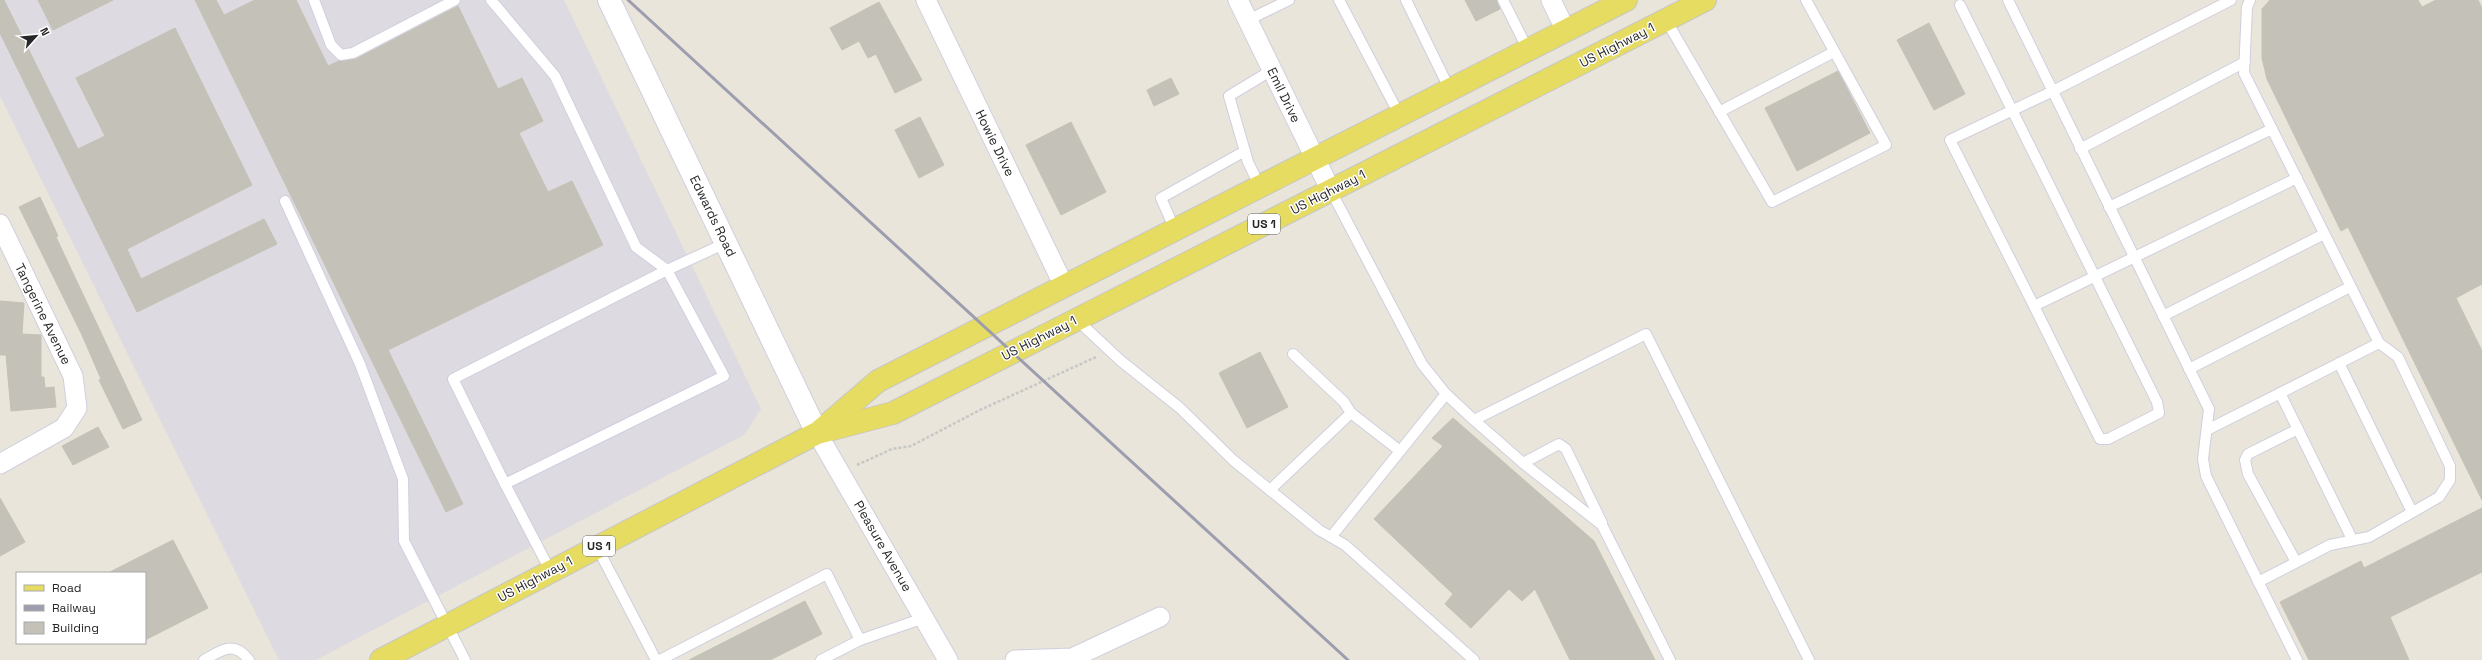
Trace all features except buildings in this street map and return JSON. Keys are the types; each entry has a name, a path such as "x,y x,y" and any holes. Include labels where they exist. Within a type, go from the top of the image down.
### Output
{"main road":[{"name":"Edwards Road","path":"609,0 818,433"},
{"name":"US Highway 1","path":"818,433 878,381 1626,0"},
{"name":"US Highway 1","path":"381,660 818,433 893,413 1705,0"}],"street":[{"name":"Howie Drive","path":"926,0 1064,286"},
{"name":"Emil Drive","path":"1238,0 1331,191"},
{"path":"1551,0 1566,31"},
{"name":"Tangerine Avenue","path":"0,224 73,376 77,408 64,428 0,464"},
{"name":"Pleasure Avenue","path":"818,433 948,660"},
{"path":"1015,660 1072,658 1160,617"}],"lane":[{"path":"314,0 331,45 341,55 353,53 455,0"},
{"path":"491,0 555,76 636,247 667,270 724,376 505,484"},
{"path":"1248,20 1289,0"},
{"path":"1339,0 1400,116"},
{"path":"1406,0 1450,90"},
{"path":"1503,0 1528,50"},
{"path":"1666,20 1772,202 1886,145 1806,0"},
{"path":"2008,0 2051,92 2209,409 2203,459 2206,476 2297,660"},
{"path":"1960,5 2013,110 2157,402 2159,413 2108,439 2100,439 1950,140 2013,110 2051,92 2231,0"},
{"path":"2250,0 2247,7 2244,73 2379,343 2398,357 2450,466 2450,480 2439,497 2369,537 2352,539 2330,545 2258,582"},
{"path":"1719,112 1834,52"},
{"path":"2080,149 2245,62"},
{"path":"1260,187 1245,151 1229,96 1272,70"},
{"path":"2109,207 2272,129"},
{"path":"1175,230 1161,198 1245,151"},
{"path":"2034,306 2296,178"},
{"path":"1331,191 1422,364 1446,394 1523,463 1602,525"},
{"path":"285,201 360,364 403,479 404,541 465,660"},
{"path":"2163,316 2324,234"},
{"path":"551,572 453,379 667,270 726,243"},
{"path":"2189,369 2350,286"},
{"path":"1076,319 1110,350 1180,408 1233,460 1319,530 1344,545 1387,581 1474,660"},
{"path":"1474,420 1646,334 1809,660"},
{"path":"2207,430 2379,343"},
{"path":"1293,354 1344,402 1351,413 1400,451"},
{"path":"2339,363 2412,512"},
{"path":"2280,393 2352,539"},
{"path":"1331,537 1446,394"},
{"path":"1270,490 1351,413"},
{"path":"2296,562 2248,474 2245,460 2248,454 2298,430"},
{"path":"1523,463 1559,444 1566,449 1602,525 1670,660"},
{"path":"597,547 656,660"},
{"path":"660,660 826,574 860,640"},
{"path":"821,660 860,640 924,618"},
{"path":"204,660 224,649 235,648 243,652 249,660"}],"path":[{"path":"841,474 892,449 911,446 980,410 1110,350"}],"shaded area":[{"path":"0,0 564,0 761,409 744,435 316,660 279,660 0,96"}],"railway":[{"path":"628,0 1348,660"}]}
